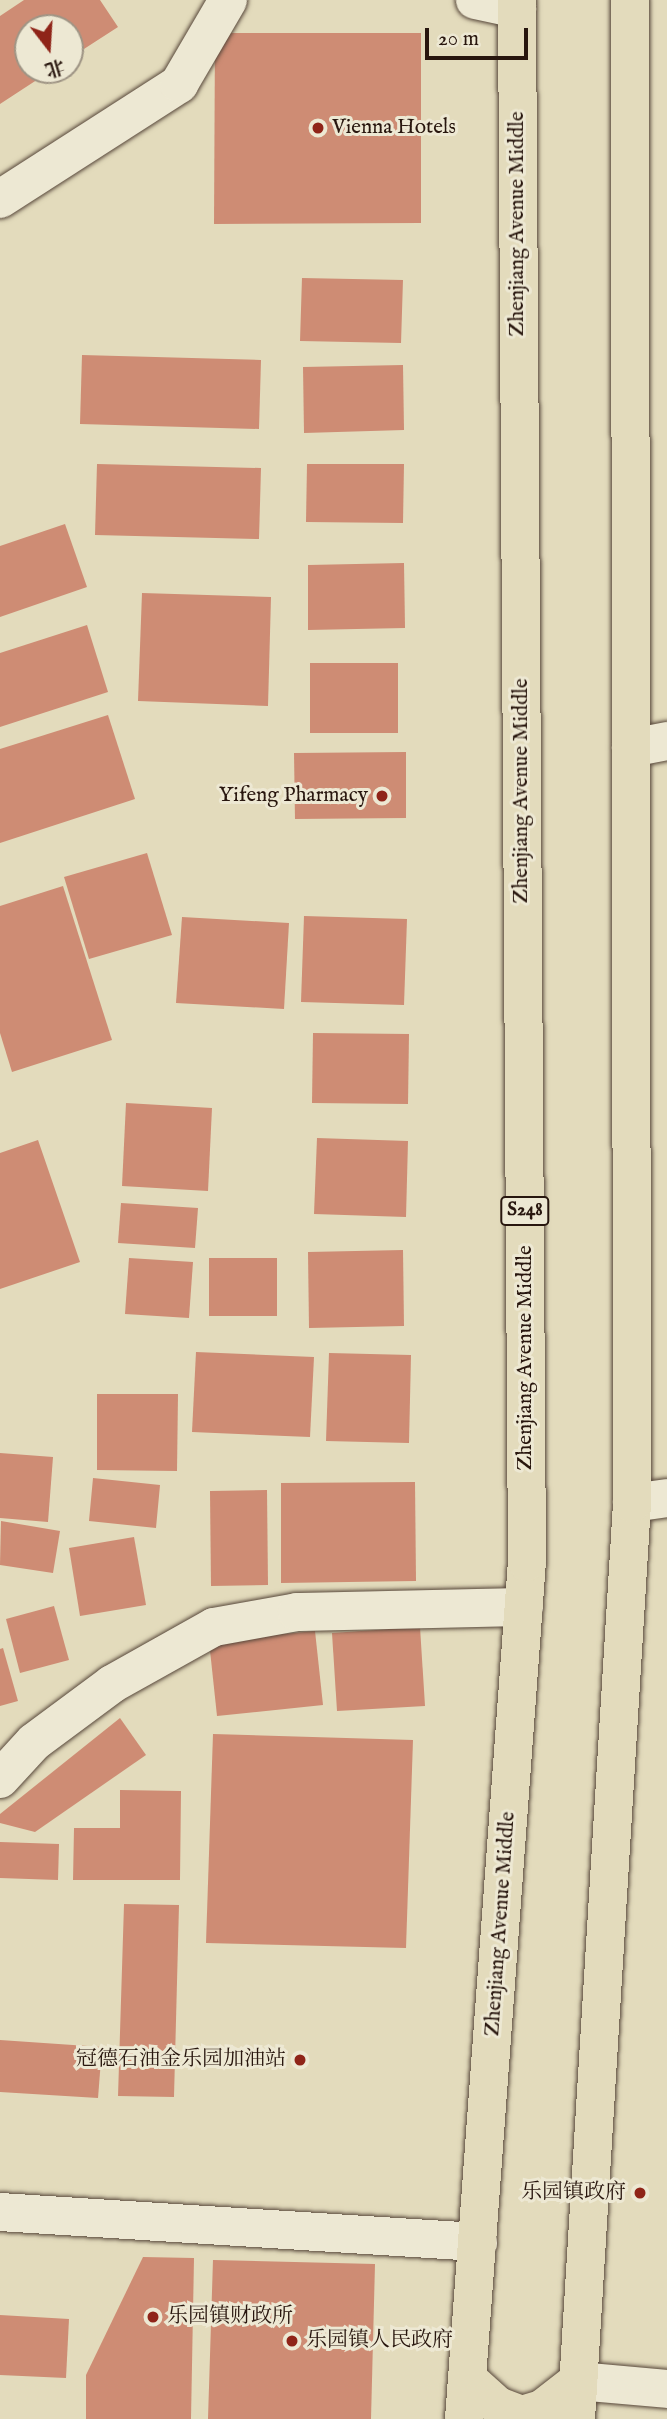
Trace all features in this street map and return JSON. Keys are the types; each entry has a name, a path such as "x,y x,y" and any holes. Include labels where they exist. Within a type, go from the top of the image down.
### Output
{"main road":[{"path":"576,2419 649,1501 649,744 630,0"},
{"name":"Zhenjiang Avenue Middle","path":"464,2419 524,1606 517,4"},
{"path":"468,2379 498,2406 522,2415 542,2409 578,2381"}],"street":[{"path":"0,199 179,84 228,0"},
{"path":"475,0 517,4"},
{"path":"0,1779 34,1742 112,1684 214,1627 297,1612 524,1606"},
{"path":"0,2212 478,2242"},
{"path":"578,2381 667,2389"}],"building":[{"path":"24,0 100,0 118,27 84,49 84,14 14,14 14,84 31,84 0,104 0,16"},
{"name":"Vienna Hotels","path":"215,33 421,33 421,223 214,224"},
{"path":"302,278 403,280 401,343 300,341"},
{"path":"82,355 261,360 259,429 80,424"},
{"path":"403,365 404,430 304,433 303,367"},
{"path":"97,464 261,468 259,539 95,535"},
{"path":"307,464 404,464 403,523 306,522"},
{"path":"65,524 87,587 0,617 0,546"},
{"path":"404,563 405,628 308,630 308,565"},
{"path":"142,593 271,597 268,706 138,701"},
{"path":"87,625 108,692 0,727 0,653"},
{"path":"310,663 398,663 398,733 310,733"},
{"path":"108,715 135,799 0,843 0,749"},
{"path":"406,752 406,818 295,819 294,753"},
{"path":"147,853 172,935 89,959 64,877"},
{"path":"63,886 112,1040 12,1072 0,1033 0,906"},
{"path":"304,916 407,919 404,1005 301,1002"},
{"path":"182,917 289,923 284,1009 176,1003"},
{"path":"313,1033 409,1034 408,1104 312,1103"},
{"path":"126,1103 212,1108 208,1191 122,1186"},
{"path":"317,1138 408,1141 406,1217 314,1214"},
{"path":"38,1140 80,1262 0,1289 0,1153"},
{"path":"121,1203 198,1208 195,1248 118,1243"},
{"path":"403,1250 404,1326 309,1328 308,1252"},
{"path":"129,1258 193,1262 189,1318 125,1314"},
{"path":"209,1258 277,1258 277,1316 209,1316"},
{"path":"196,1352 314,1357 310,1437 192,1432"},
{"path":"329,1353 411,1355 409,1443 326,1441"},
{"path":"97,1394 178,1394 177,1471 97,1470"},
{"path":"0,1453 53,1457 48,1522 0,1518"},
{"path":"93,1478 160,1485 156,1528 89,1521"},
{"path":"415,1482 416,1581 281,1583 281,1483"},
{"path":"267,1490 268,1585 211,1586 210,1491"},
{"path":"1,1521 60,1531 53,1573 0,1565"},
{"path":"134,1537 146,1605 80,1616 69,1548"},
{"path":"54,1606 69,1660 20,1673 6,1619"},
{"path":"420,1627 425,1706 337,1711 332,1633"},
{"path":"315,1631 323,1705 217,1716 209,1641"},
{"path":"3,1648 18,1701 0,1706 0,1649"},
{"path":"120,1718 146,1755 35,1832 0,1823 0,1814"},
{"path":"213,1734 413,1740 406,1948 206,1943"},
{"path":"120,1790 181,1791 180,1880 73,1880 74,1828 120,1828"},
{"path":"0,1842 59,1844 58,1880 0,1878"},
{"path":"124,1904 179,1905 174,2097 118,2096"},
{"path":"0,2040 102,2047 98,2098 0,2092"},
{"name":"乐园镇财政所","path":"143,2257 194,2258 191,2419 86,2419 86,2375"},
{"name":"乐园镇人民政府","path":"213,2260 375,2264 371,2419 208,2419"},
{"path":"0,2315 69,2319 66,2378 0,2375"}],"place":[{"name":"Vienna Hotels","path":"318,128"},
{"name":"Yifeng Pharmacy","path":"382,796"},
{"name":"冠德石油金乐园加油站","path":"300,2060"},
{"name":"乐园镇政府","path":"640,2193"},
{"name":"乐园镇财政所","path":"153,2317"},
{"name":"乐园镇人民政府","path":"292,2341"}]}
